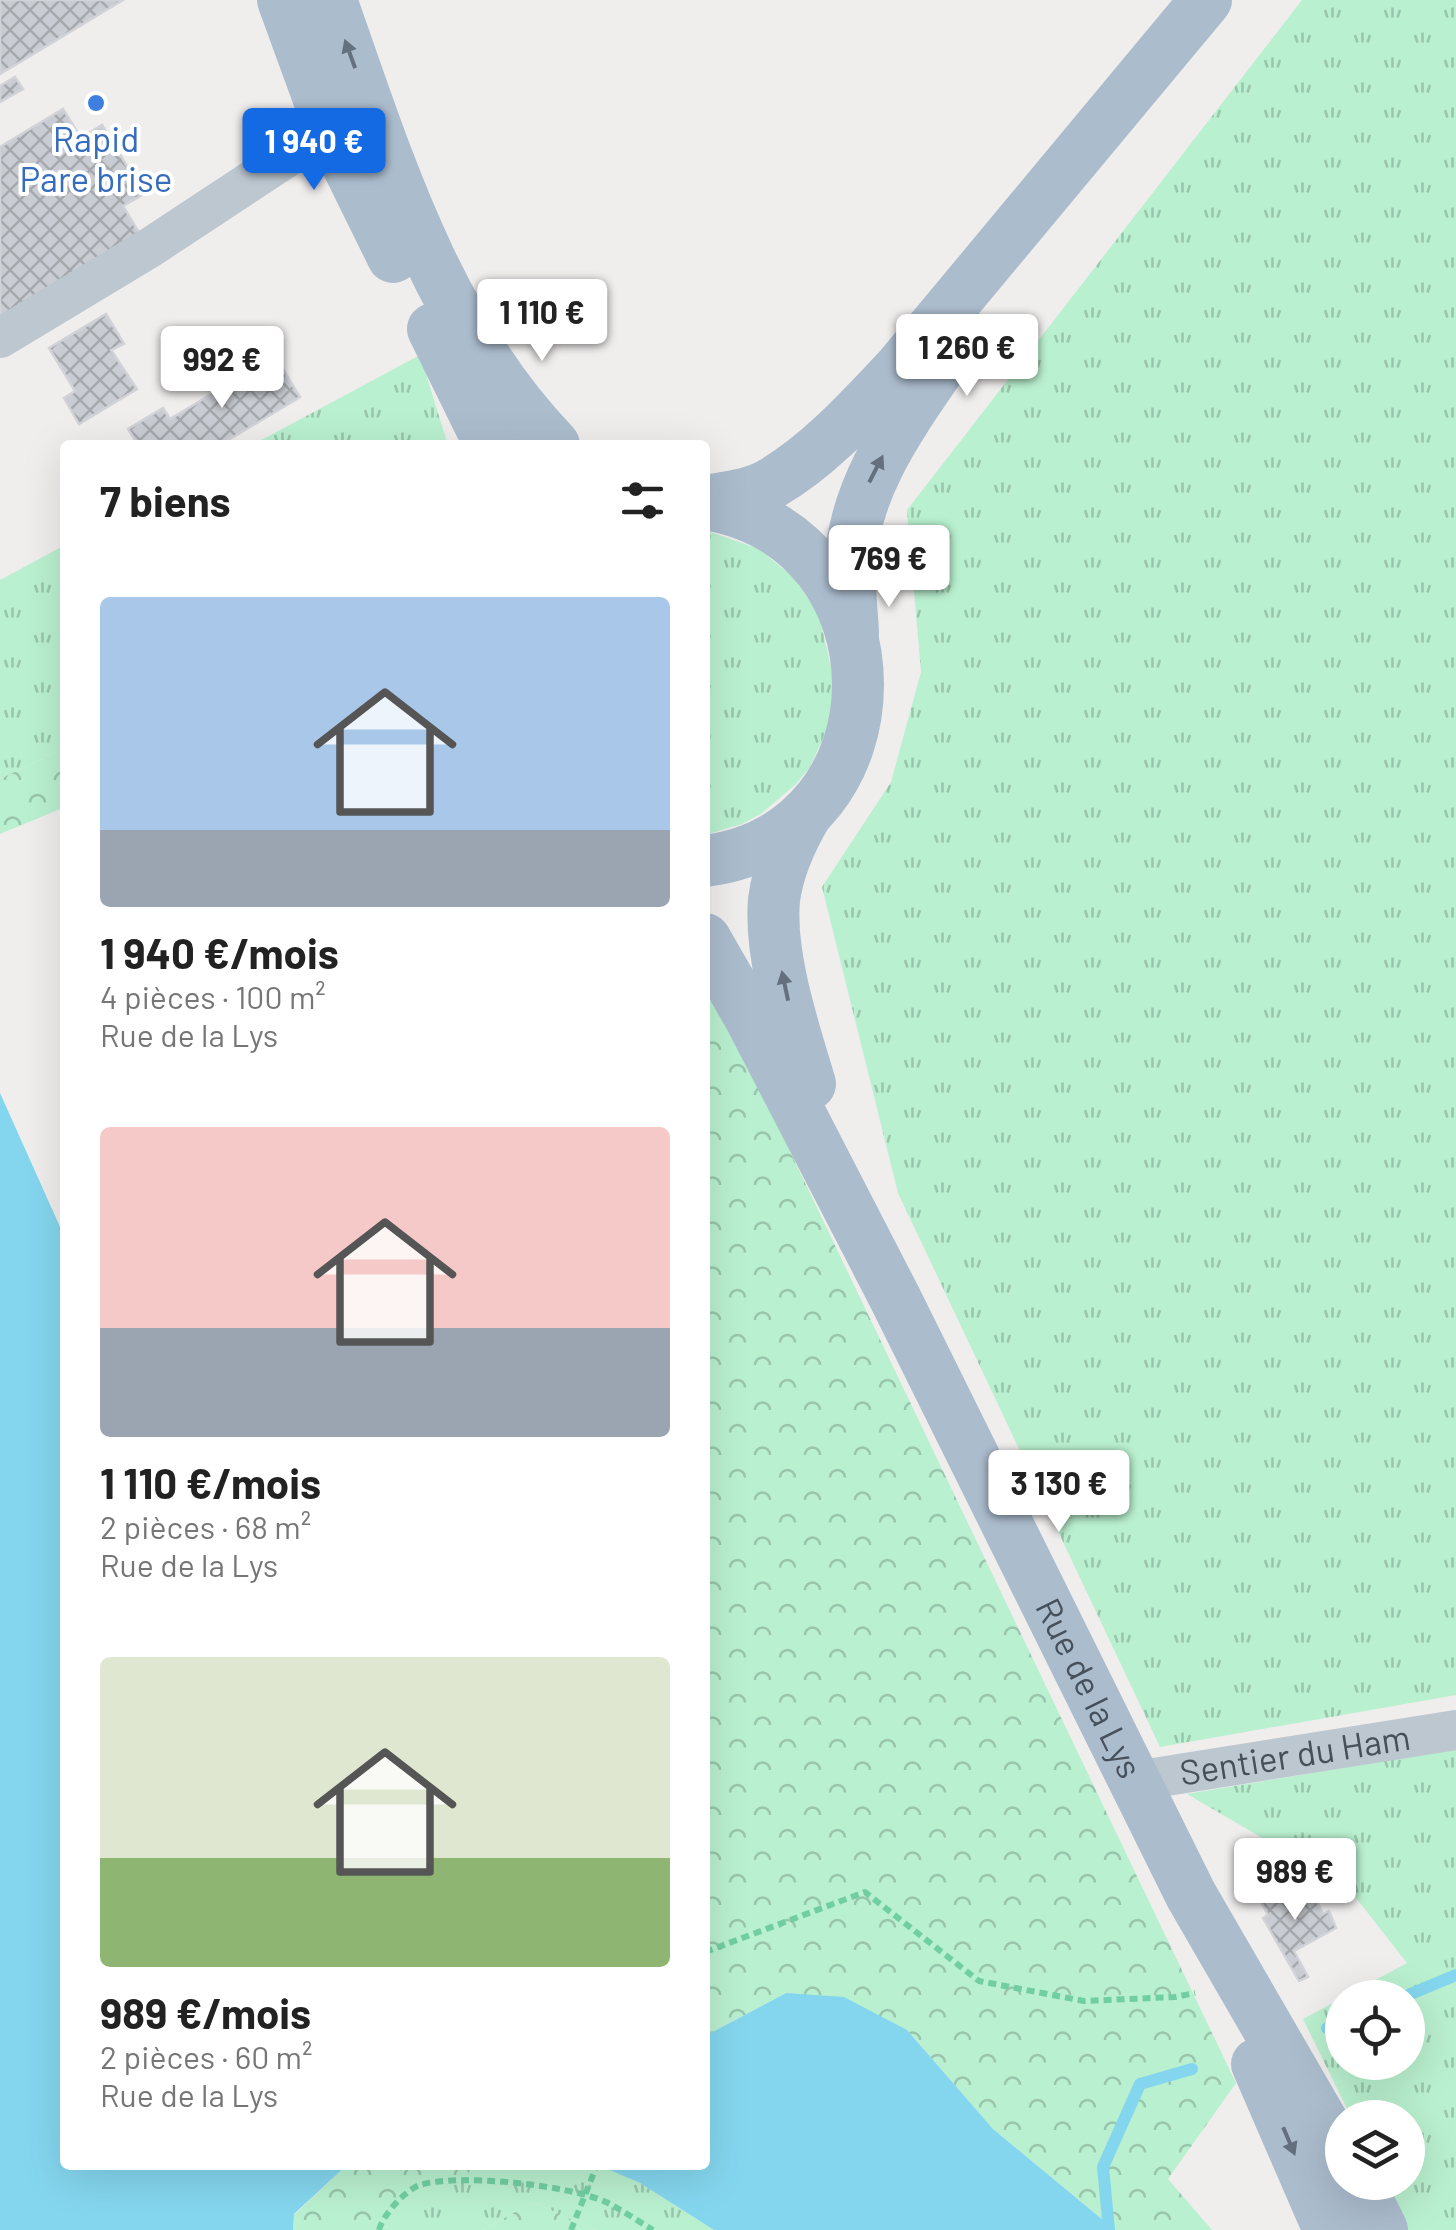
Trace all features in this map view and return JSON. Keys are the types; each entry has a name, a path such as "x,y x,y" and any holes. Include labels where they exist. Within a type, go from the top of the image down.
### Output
{"main road":[{"path":"283,0 330,129 375,223 456,370 488,440"},
{"path":"330,0 397,188 441,282 483,353 550,440"},
{"path":"710,501 771,484 864,406 1206,0"},
{"path":"710,860 766,842 809,809 826,788 852,740 861,686 850,569 867,486 906,416 1068,168"},
{"path":"710,503 747,514 794,542 831,583 853,632"},
{"name":"Rue de la Lys","path":"809,809 780,872 774,902 775,930 795,1033 852,1214"},
{"name":"Rue de la Lys","path":"710,949 852,1214 1192,1895 1325,2142"},
{"name":"Rue de la Lys","path":"1192,1895 1226,1986 1325,2149"}],"street":[{"path":"0,338 152,247 330,129"},
{"name":"Sentier du Ham","path":"1135,1781 1456,1730"}],"path":[{"path":"710,1950 865,1892 978,1981 1084,2000 1175,1997 1226,1986"},
{"path":"571,2230 594,2170"},
{"path":"379,2230 382,2219 417,2186 466,2180 554,2188 604,2201 653,2230"}],"green space":[{"path":"1302,0 1456,0 1456,1695 1160,1747 898,1193 822,887 891,782 921,672 907,510"},
{"path":"420,355 446,440 261,440"},
{"path":"710,532 759,549 794,578 819,615 834,680 829,725 810,767 762,813 710,834"},
{"path":"60,548 60,750 0,779 0,580"},
{"path":"60,750 60,809 0,834 0,779"},
{"path":"710,992 718,1001 1236,2083 1168,2179 1212,2230 1115,2230 993,2129 907,2030 786,1993 710,2033"},
{"path":"1456,1749 1456,2230 1405,2230 1390,2200 1425,2200 1425,2100 1343,2100 1333,2080 1425,2080 1425,1980 1376,1980 1407,1963 1349,1889 1187,1794"},
{"path":"1325,2007 1325,2064 1303,2019"},
{"path":"342,2170 470,2170 466,2180 417,2186 382,2219 379,2230 293,2230 294,2215"},
{"path":"470,2170 612,2170 640,2183 714,2230 594,2230 533,2202 483,2230 379,2230 382,2219 417,2186 466,2180"},
{"path":"533,2202 594,2230 483,2230"}],"water":[{"path":"0,1093 60,1227 60,2170 342,2170 294,2214 293,2230 0,2230"},
{"path":"786,1993 844,1997 907,2030 993,2129 1115,2230 714,2230 640,2183 610,2170 710,2170 710,2033"}],"building":[{"path":"0,0 123,0 0,74"},
{"path":"15,77 23,89 0,102 0,86"},
{"path":"63,109 81,138 102,125 144,194 123,206 140,234 0,320 0,147"},
{"path":"106,314 124,344 111,350 137,389 79,424 64,398 75,391 49,348"},
{"path":"275,356 300,397 228,440 135,440 128,429 163,408 170,419"},
{"path":"1287,1883 1296,1899 1312,1891 1323,1914 1329,1911 1336,1928 1294,1951 1308,1977 1299,1981 1263,1918 1268,1915 1259,1898"}],"waterway":[{"path":"1425,1988 1456,1975"},
{"path":"1109,2230 1103,2167 1140,2084 1192,2069"}],"place":[{"name":"Rapid Pare brise","path":"96,103"}]}
